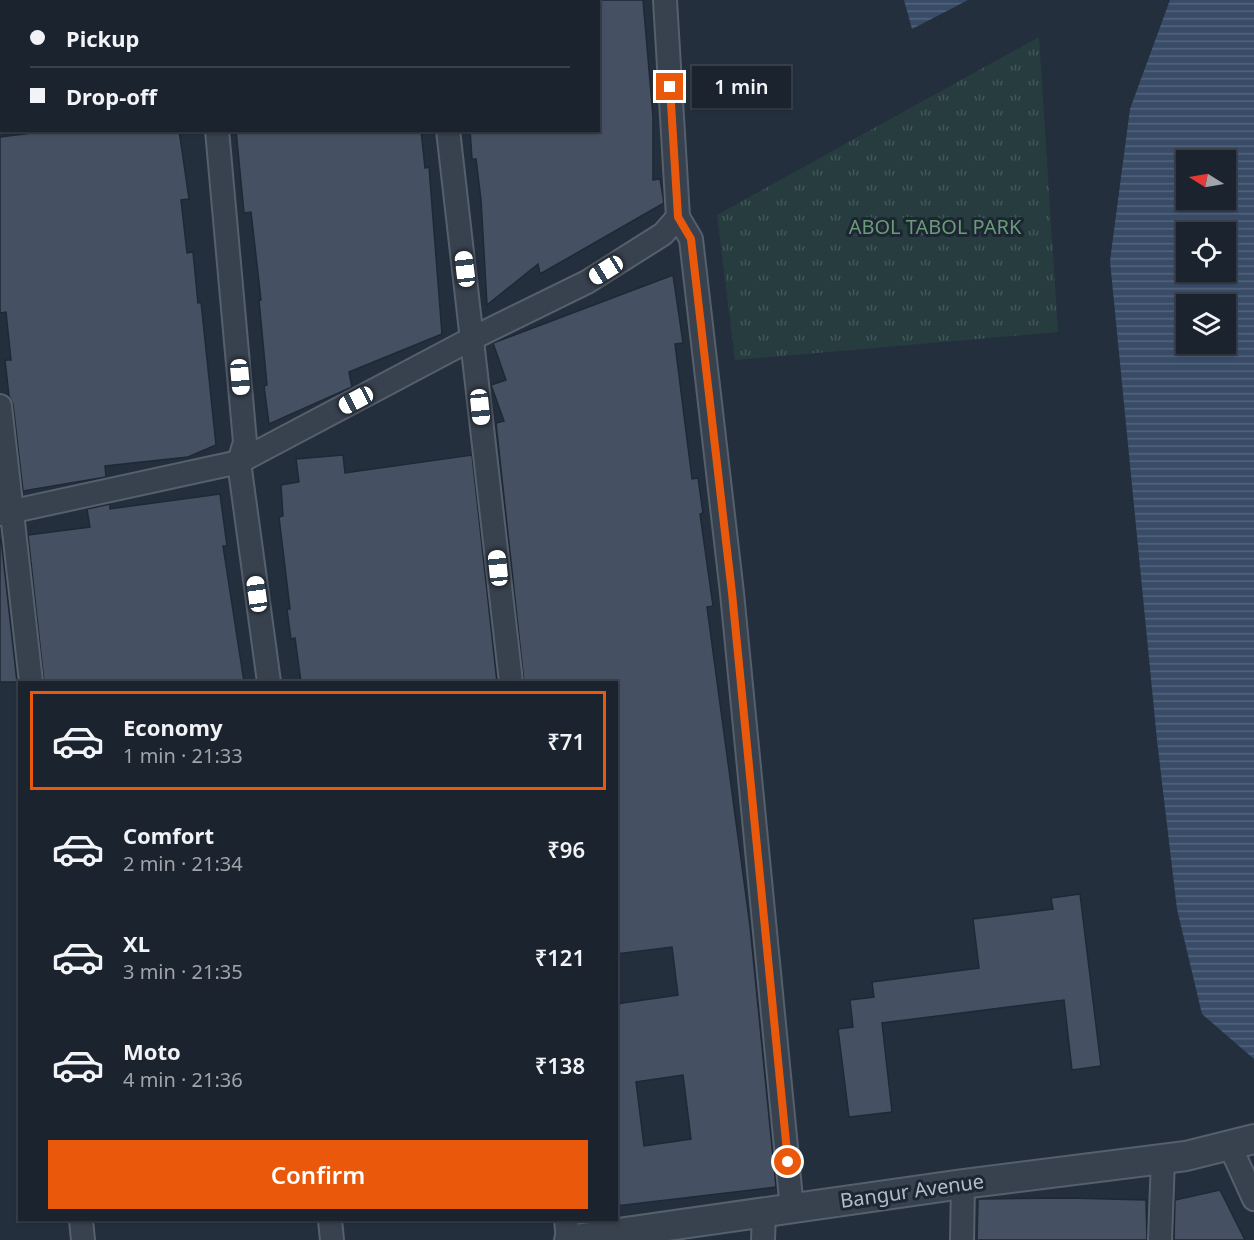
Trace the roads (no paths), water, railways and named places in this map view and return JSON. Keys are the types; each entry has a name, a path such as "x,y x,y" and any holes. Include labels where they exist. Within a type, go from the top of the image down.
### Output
{"street":[{"path":"665,0 678,217 691,239 725,534 792,1209"},
{"path":"217,132 245,442 239,462 269,681"},
{"path":"448,132 511,681"},
{"path":"5,513 239,462 473,338 587,282 663,234 678,217"},
{"path":"0,405 5,513 31,681"},
{"path":"1242,1143 1254,1199"},
{"name":"Bangur Avenue","path":"568,1240 763,1226 792,1209 963,1184 1163,1159 1242,1143"},
{"path":"1160,1240 1163,1159"},
{"path":"962,1240 963,1184"},
{"path":"81,1221 83,1240"},
{"path":"330,1221 332,1240"},
{"path":"566,1221 568,1240"}],"water":[{"path":"904,0 968,0 912,29"},
{"path":"1170,0 1254,0 1254,1059 1202,1014 1177,909 1157,740 1110,261 1130,109"}],"park label":[{"name":"ABOL TABOL PARK","path":"935,227"}]}
